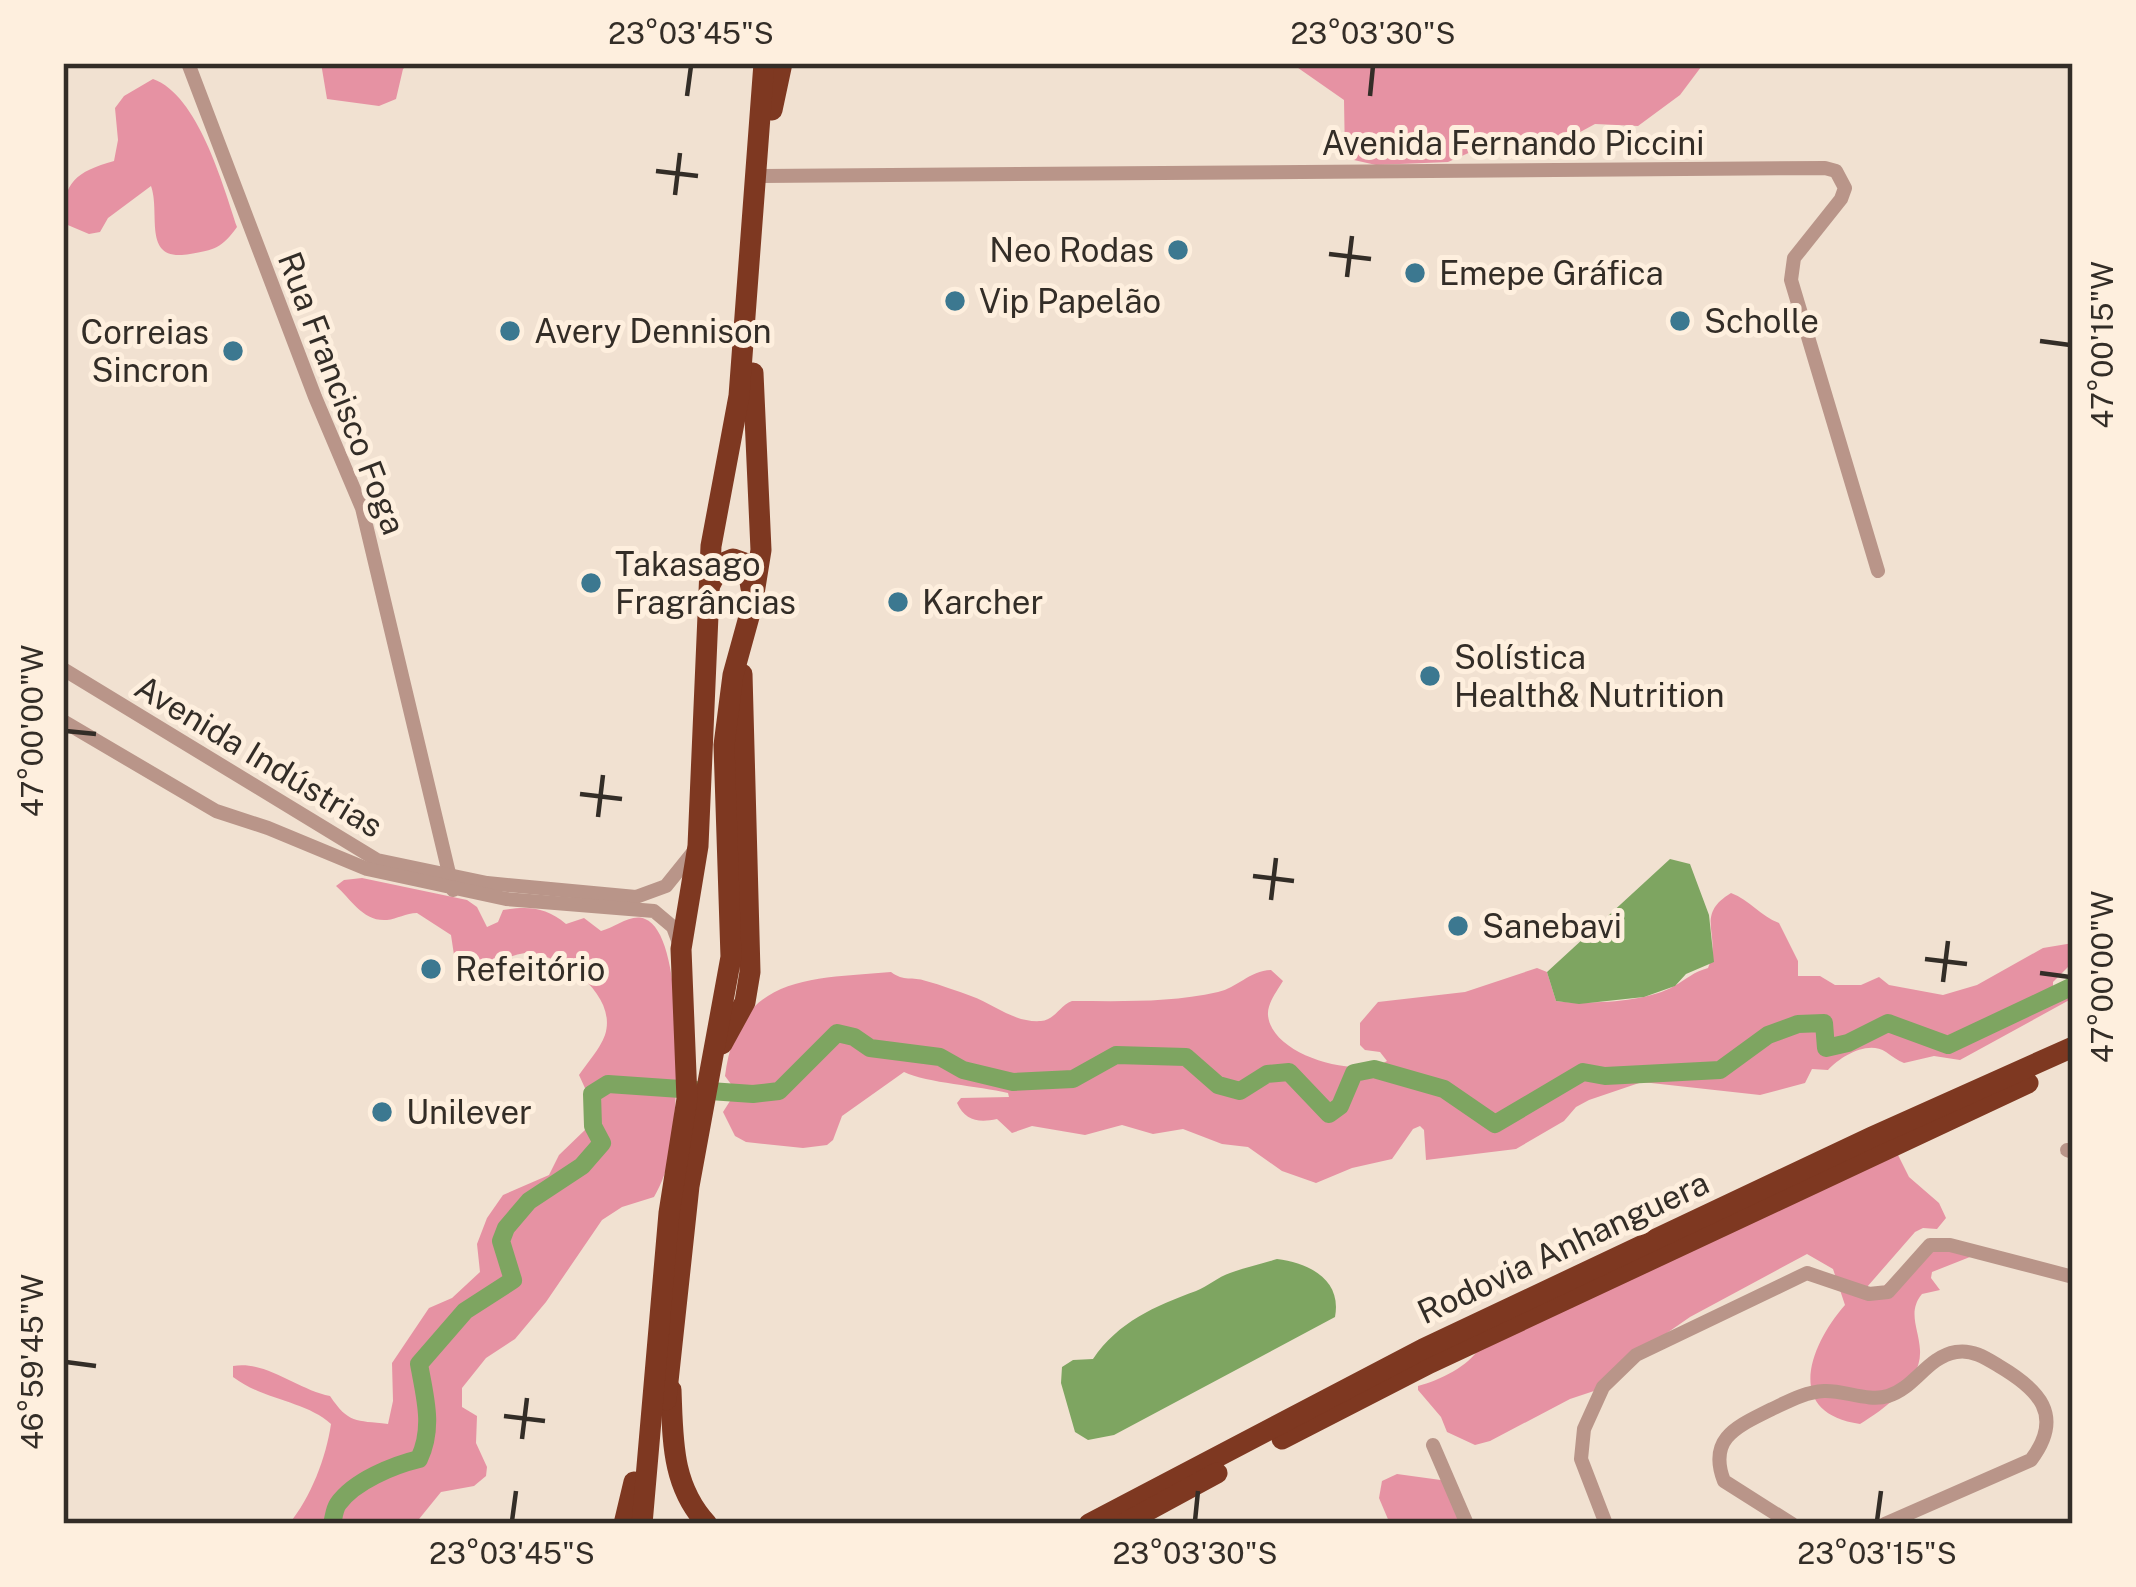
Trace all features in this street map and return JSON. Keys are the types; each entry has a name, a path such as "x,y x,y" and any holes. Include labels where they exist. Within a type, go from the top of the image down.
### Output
{"highway":[{"path":"694,1120 681,949 698,845 711,547 740,396 764,63"},
{"path":"758,166 782,63"},
{"path":"655,1524 669,1214 714,1060 732,931 724,745 740,643 752,606 761,525 751,283"},
{"path":"710,585 721,564 744,561 749,568 752,606"},
{"path":"714,1060 745,1002 750,972 744,802 747,747 740,643"},
{"path":"681,949 697,998 712,1000 728,980"},
{"name":"Rodovia Anhanguera","path":"1089,1524 1424,1349 1872,1137 2073,1048"},
{"name":"Rodovia Anhanguera","path":"1123,1524 1430,1363 2073,1062"},
{"path":"624,1524 663,1355"},
{"path":"642,1524 663,1355"},
{"path":"663,1355 677,1474 706,1524"}],"street":[{"name":"Rua Francisco Foga","path":"188,63 362,508 452,884"},
{"name":"Avenida Fernando Piccini","path":"758,166 1836,171 1844,188 1840,199 1794,258 1791,280 1878,571"},
{"name":"Avenida Indústrias","path":"63,669 377,860 452,884 646,896 666,886 698,845"},
{"name":"Avenida Indústrias","path":"63,722 216,811 367,869 525,901 654,911 673,927 681,949"},
{"path":"1606,1524 1581,1460 1584,1429 1604,1387 1636,1355 1807,1273 1869,1294 1888,1292 1930,1245 1950,1245 2073,1276"},
{"path":"1792,1524 1724,1481 1719,1456 1730,1432 1742,1424 1818,1391 1878,1398 1892,1395 1934,1360 1964,1351 1987,1358 2033,1388 2047,1417 2041,1447 2031,1460 1885,1524"},
{"path":"1433,1445 1467,1524"}],"shaded area":[{"path":"321,63 409,63 403,69 396,99 379,106 327,99"},
{"path":"1291,63 1704,63 1680,95 1638,126 1595,124 1558,144 1489,144 1448,162 1376,165 1345,158 1344,100"},
{"path":"153,79 169,88 196,122 224,188 237,227 211,249 175,255 165,251 156,234 151,186 108,218 100,232 89,234 63,223 74,180 114,161 118,140 115,108 124,96"},
{"path":"1670,859 1690,864 1709,915 1714,962 1686,974 1675,986 1644,997 1579,1004 1556,1001 1547,972"},
{"path":"362,878 467,900 477,907 487,927 498,922 503,910 521,908 544,911 566,924 584,918 601,931 629,919 645,919 658,932 668,957 673,990 677,1066 673,1132 666,1170 654,1197 622,1207 602,1220 546,1302 515,1339 486,1358 462,1388 462,1407 477,1416 476,1443 486,1476 474,1486 441,1492 415,1524 289,1524 316,1477 331,1424 309,1410 245,1385 233,1377 233,1366 270,1371 330,1396 354,1419 388,1424 392,1363 429,1308 452,1298 480,1272 477,1244 487,1218 503,1195 549,1175 559,1155 587,1128 590,1099 579,1075 603,1040 607,1020 596,992 557,961 528,953 461,961 454,955 451,935 417,913 387,920 364,914 336,886"},
{"path":"1731,893 1779,923 1798,961 1798,976 1820,976 1835,985 1861,985 1879,977 1889,985 1943,995 1977,985 2043,948 2073,943 2073,962 2053,982 2053,989 2073,984 2073,998 1960,1060 1934,1056 1904,1063 1879,1049 1863,1049 1828,1070 1812,1069 1805,1083 1760,1095 1642,1082 1589,1100 1516,1149 1426,1160 1420,1126 1392,1159 1316,1183 1282,1171 1248,1147 1222,1144 1183,1129 1153,1134 1122,1125 1085,1135 1032,1126 1012,1133 997,1119 968,1117 957,1103 961,1098 1009,1097 1008,1093 904,1072 842,1116 827,1145 803,1148 746,1142 735,1136 723,1112 730,1101 750,1096 736,1091 725,1076 732,1043 745,1018 761,1001 805,981 891,972 971,996 1022,1019 1041,1021 1072,1001 1200,996 1271,970 1283,981 1268,1015 1284,1042 1317,1060 1373,1066 1387,1061 1380,1052 1360,1045 1360,1023 1378,1002 1465,992 1537,968 1547,972 1556,1001 1616,1001 1663,991 1708,968 1713,910"},
{"path":"1897,1153 1909,1177 1939,1203 1946,1218 1937,1229 1915,1232 1867,1287 1875,1293 1932,1246 1975,1255 1932,1272 1940,1290 1922,1294 1915,1307 1920,1350 1915,1373 1900,1394 1860,1424 1836,1417 1820,1406 1812,1392 1814,1357 1845,1305 1833,1269 1807,1254 1690,1317 1638,1353 1600,1389 1570,1399 1490,1441 1475,1445 1447,1432 1418,1390 1461,1367 1480,1347"},
{"path":"1277,1259 1312,1269 1328,1283 1334,1293 1335,1317 1114,1435 1088,1440 1075,1432 1061,1383 1062,1367 1073,1360 1093,1359 1114,1335 1152,1309 1226,1275"},
{"path":"1397,1474 1448,1481 1467,1524 1390,1524 1379,1498 1382,1481"}],"waterway":[{"path":"332,1524 338,1504 354,1488 419,1459 427,1424 419,1364 465,1311 513,1280 501,1241 506,1228 529,1201 582,1166 602,1143 593,1126 592,1094 608,1084 753,1094 779,1091 837,1033 870,1048 940,1057 963,1070 1013,1082 1073,1079 1116,1055 1186,1057 1218,1085 1240,1091 1267,1074 1289,1072 1329,1114 1340,1106 1354,1073 1374,1069 1444,1089 1495,1124 1583,1072 1605,1076 1720,1070 1768,1035 1798,1024 1824,1023 1826,1048 1888,1023 1948,1045 2073,986"}],"place":[{"name":"Neo Rodas","path":"1178,250"},
{"name":"Emepe Gráfica","path":"1415,273"},
{"name":"Vip Papelão","path":"955,301"},
{"name":"Scholle","path":"1680,321"},
{"name":"Avery Dennison","path":"510,331"},
{"name":"Correias Sincron","path":"233,351"},
{"name":"Takasago Fragrâncias","path":"591,583"},
{"name":"Karcher","path":"898,602"},
{"name":"Solística Health& Nutrition","path":"1430,676"},
{"name":"Sanebavi","path":"1458,926"},
{"name":"Refeitório","path":"431,969"},
{"name":"Unilever","path":"382,1112"}]}
